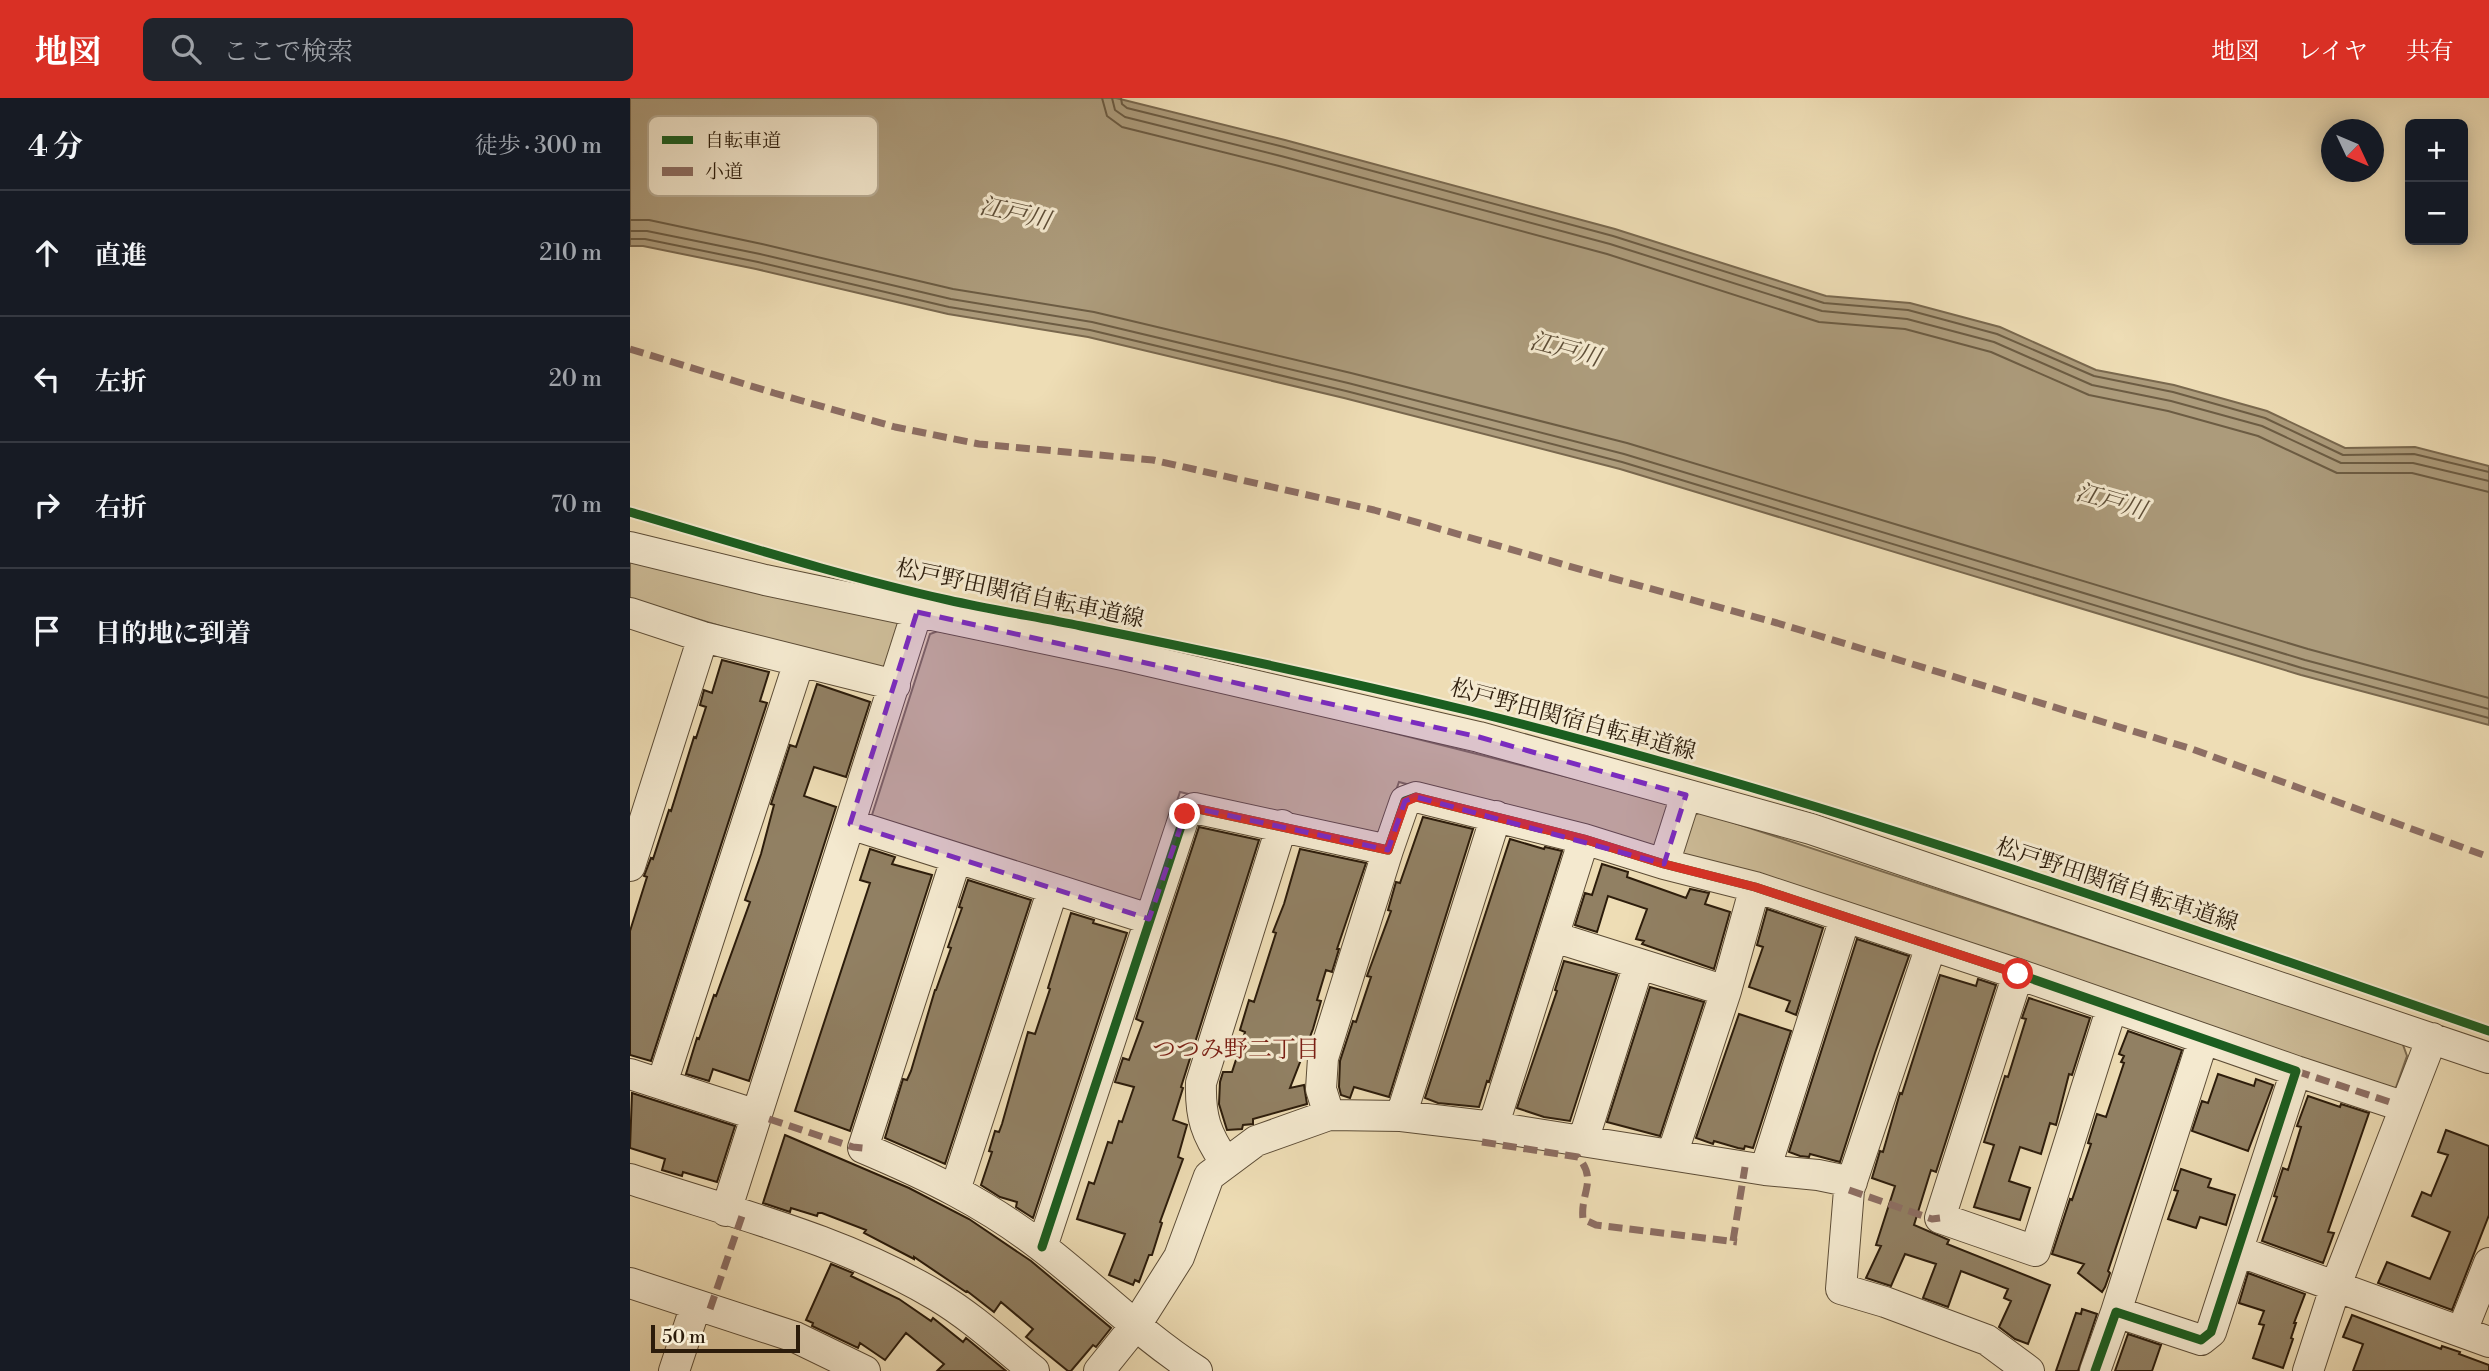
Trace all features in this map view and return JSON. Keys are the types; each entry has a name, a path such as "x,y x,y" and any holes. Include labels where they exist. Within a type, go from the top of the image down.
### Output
{"street":[{"path":"630,547 765,580 1123,655 1479,737 1824,834 2489,1058"},
{"path":"630,612 703,637 895,685"},
{"path":"726,1211 918,612"},
{"path":"630,866 703,637"},
{"path":"662,1083 799,662"},
{"path":"1664,864 1686,795"},
{"path":"1329,1115 1321,1089 1323,1058 1405,802 1416,797 1584,839 1664,864 1755,887 2393,1103"},
{"path":"1042,1247 1185,814 1194,808 1388,850"},
{"path":"1401,1116 1496,816"},
{"path":"850,824 1149,919"},
{"path":"1225,1162 1213,1143 1200,1110 1201,1083 1282,825"},
{"path":"1493,1127 1584,839"},
{"path":"956,859 863,1148 955,1190 1014,1226 1166,1351 1197,1371"},
{"path":"1672,1155 1726,991 1755,887"},
{"path":"955,1190 1053,889"},
{"path":"1765,1170 1845,918"},
{"path":"1554,937 1726,991"},
{"path":"1931,946 1847,1198 1840,1289 1885,1302 1987,1340 2029,1371"},
{"path":"1583,1141 1639,964"},
{"path":"2018,974 1941,1218 2035,1251 2112,1007"},
{"path":"2308,1371 2336,1285 2432,1038"},
{"path":"2095,1371 2203,1040"},
{"path":"2116,1312 2201,1340 2211,1332 2296,1071"},
{"path":"630,1074 757,1115"},
{"path":"1099,1371 1136,1325 1180,1257 1209,1176 1256,1141 1329,1115 1401,1116 1493,1127 1852,1182"},
{"path":"630,1179 808,1237 895,1273 938,1297 974,1322 1034,1371"},
{"path":"2238,1251 2489,1342"},
{"path":"2462,1331 2489,1263"},
{"path":"630,1283 795,1337 865,1371"},
{"path":"674,1371 696,1305"}],"highlighted area":[{"path":"917,612 1479,737 1686,795 1664,864 1416,797 1405,801 1388,850 1194,808 1185,814 1149,919 850,824"}],"shaded area":[{"path":"630,556 897,621 902,629 881,674 630,599"},
{"path":"938,631 1180,679 1667,802 1672,814 1652,851 1399,782 1380,836 1373,838 1180,792 1144,903 874,824 872,815 930,634"},
{"path":"1701,812 2402,1042 2407,1056 2394,1093 1682,858 1679,849 1690,817"}],"water":[{"name":"江戸川","path":"630,98 1116,98 1285,140 1615,229 1826,296 1910,303 2000,327 2096,370 2174,385 2267,411 2345,448 2415,447 2489,466 2489,725 2301,675 1620,469 1344,398 1088,337 948,314 756,269 643,246 630,246"}],"building":[{"path":"722,660 769,672 760,701 767,703 651,1061 630,1055 630,931 647,877 644,876 651,858 653,859 669,810 671,811 706,707 700,705 704,690 712,693"},
{"path":"817,684 870,702 846,777 814,767 804,796 836,807 749,1081 713,1069 709,1081 686,1074 697,1038 699,1039 714,995 716,996 750,902 745,900 761,854 774,805 771,804 790,745 796,747"},
{"path":"1423,817 1473,829 1389,1097 1354,1087 1350,1098 1341,1095 1340,1061 1371,977 1367,976 1391,911 1388,910 1396,882 1400,883"},
{"path":"1199,827 1259,840 1173,1120 1187,1125 1178,1157 1183,1159 1160,1222 1162,1223 1152,1255 1149,1255 1139,1282 1135,1280 1133,1285 1109,1275 1125,1234 1077,1219 1089,1182 1094,1184 1108,1142 1112,1143 1119,1121 1122,1122 1134,1087 1115,1082 1123,1058 1129,1060 1143,1022 1136,1019"},
{"path":"1510,839 1562,851 1479,1107 1438,1103 1425,1098"},
{"path":"870,849 895,857 892,864 932,875 850,1131 795,1111 870,883 860,880"},
{"path":"1300,849 1366,863 1332,972 1326,970 1317,1000 1321,1001 1313,1029 1290,1088 1304,1085 1307,1104 1253,1119 1253,1124 1243,1125 1242,1129 1227,1130 1219,1104 1220,1082 1223,1072 1232,1072 1245,1032 1240,1030 1249,1000 1254,1002"},
{"path":"1602,864 1628,872 1627,877 1686,898 1690,889 1709,893 1705,904 1730,912 1714,969 1642,944 1644,941 1636,939 1647,909 1608,896 1597,932 1575,925 1585,893 1592,895"},
{"path":"968,880 1031,900 945,1164 885,1138 903,1079 907,1080 911,1071 935,990 951,948 948,947 962,908 959,907"},
{"path":"1767,909 1823,928 1796,1015 1786,1011 1790,1001 1749,987 1763,947 1757,945"},
{"path":"1071,913 1127,933 1033,1218 1016,1207 1017,1202 1000,1197 981,1185 992,1152 989,1151 995,1131 999,1132 1002,1124 1028,1032 1035,1034 1050,989 1048,988"},
{"path":"1857,939 1909,956 1840,1162 1810,1154 1809,1157 1800,1156 1789,1152"},
{"path":"1564,961 1617,975 1570,1121 1544,1117 1517,1108 1557,991 1555,990"},
{"path":"1940,975 1976,986 1978,979 1996,985 1936,1172 1931,1170 1914,1225 1949,1240 1947,1244 2050,1285 2028,1344 2015,1339 1999,1327 2011,1301 2004,1298 2008,1289 1961,1271 1948,1307 1923,1298 1936,1264 1905,1254 1891,1286 1866,1278 1881,1246 1876,1245 1895,1186 1872,1178 1880,1151 1883,1152"},
{"path":"1650,987 1704,1002 1660,1136 1607,1122"},
{"path":"2029,998 2090,1018 2072,1075 2069,1074 2056,1125 2050,1123 2041,1154 2020,1147 2009,1181 2030,1188 2020,1220 1974,1207 1994,1145 1984,1142 2005,1076 2008,1077 2026,1019 2022,1018"},
{"path":"1739,1014 1791,1031 1753,1148 1745,1146 1744,1149 1696,1138"},
{"path":"2128,1031 2182,1050 2102,1292 2078,1273 2084,1264 2052,1254 2091,1144 2088,1143 2097,1114 2106,1117 2124,1063 2121,1062 2124,1056 2119,1054"},
{"path":"2218,1074 2254,1086 2256,1079 2273,1085 2248,1151 2192,1131 2202,1101 2208,1103"},
{"path":"632,1093 735,1126 717,1182 683,1172 682,1176 662,1170 665,1159 630,1148"},
{"path":"2308,1096 2369,1113 2328,1232 2334,1233 2323,1263 2262,1241 2277,1197 2274,1196 2283,1168 2288,1170 2301,1127 2297,1126"},
{"path":"2446,1130 2489,1146 2489,1215 2452,1310 2378,1283 2387,1262 2430,1279 2450,1232 2412,1216 2422,1192 2431,1196 2448,1155 2438,1152"},
{"path":"785,1135 909,1188 969,1219 1031,1261 1111,1328 1096,1347 1093,1345 1071,1371 1068,1371 1026,1337 1033,1329 1001,1302 994,1312 914,1257 864,1233 866,1230 822,1213 817,1216 791,1208 790,1212 763,1203"},
{"path":"2181,1169 2211,1179 2208,1187 2235,1195 2226,1225 2200,1217 2196,1228 2168,1219 2178,1191 2174,1190"},
{"path":"831,1264 899,1299 931,1321 933,1318 963,1342 966,1338 1006,1371 937,1371 944,1364 906,1333 885,1360 860,1343 858,1348 812,1326 813,1323 806,1320"},
{"path":"2248,1273 2305,1294 2294,1323 2293,1339 2283,1368 2253,1358 2264,1325 2259,1324 2264,1311 2239,1303"},
{"path":"2082,1309 2097,1314 2078,1371 2056,1371 2076,1313 2081,1314"},
{"path":"2352,1315 2441,1349 2442,1346 2460,1352 2459,1354 2489,1365 2489,1371 2353,1371 2363,1344 2343,1337"},
{"path":"2128,1334 2161,1345 2152,1371 2115,1371"}],"marked path":[{"path":"630,349 895,427 979,444 1153,460 1374,510 1777,623 2192,749 2489,857"},
{"path":"2296,1071 2393,1103"},
{"path":"769,1119 863,1148"},
{"path":"1482,1142 1578,1157 1584,1165 1588,1180 1583,1219 1596,1225 1737,1242"},
{"path":"1733,1241 1745,1167"},
{"path":"1849,1190 1932,1219 1940,1218"},
{"path":"710,1309 742,1216"}],"cycle path":[{"name":"松戸野田関宿自転車道線","path":"630,512 908,591 1325,677 1599,744 1983,859 2489,1031"},
{"path":"1042,1247 1185,814 1194,808 1388,850 1405,801 1416,797 1584,839 1664,864 1755,887 2018,974 2296,1071 2211,1332 2201,1340 2116,1312 2095,1371"}],"district":[{"name":"つつみ野二丁目","path":"1236,1050"}],"route":[{"path":"1185,814 1194,808 1388,850 1405,802 1416,797 1584,839 1664,864 1755,887 2018,974"}]}
